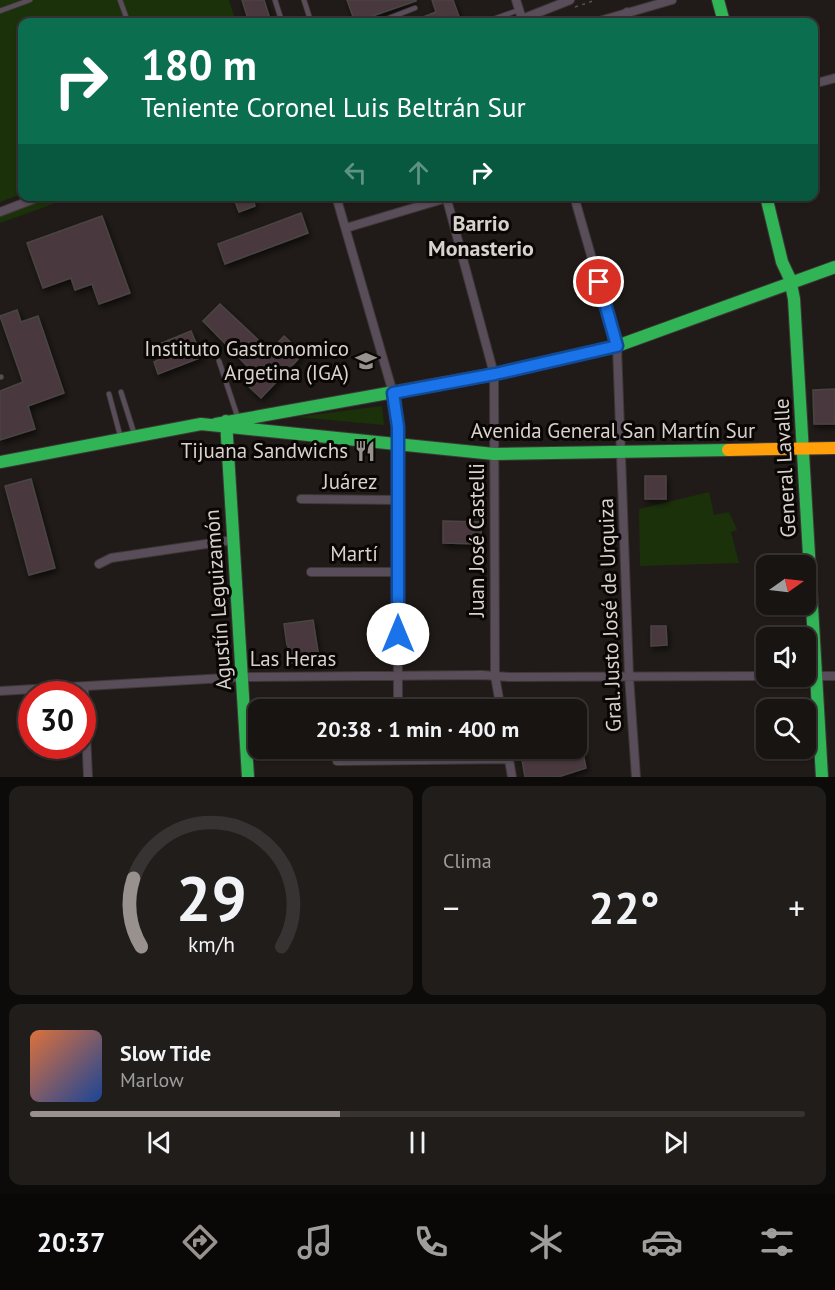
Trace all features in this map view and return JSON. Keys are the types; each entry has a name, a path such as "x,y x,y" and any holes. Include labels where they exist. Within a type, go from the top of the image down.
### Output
{"street":[{"path":"516,0 521,17 570,0"},
{"path":"608,18 672,0"},
{"path":"718,0 723,18"},
{"path":"627,12 629,18"},
{"path":"818,83 834,81"},
{"path":"0,212 29,201"},
{"path":"338,201 393,393 398,427 398,699"},
{"path":"346,228 434,201"},
{"name":"Juan José Castelli","path":"448,201 495,374 495,676 499,699"},
{"name":"Gral. Justo José de Urquiza","path":"575,201 617,346 629,676 636,777"},
{"name":"General Lavalle","path":"767,201 782,262 795,299 809,627"},
{"path":"226,423 495,374 617,346 835,267"},
{"name":"Avenida General San Martín Sur","path":"0,462 188,425 226,423 494,454 835,448"},
{"name":"Agustín Leguizamón","path":"226,423 249,777"},
{"name":"Juárez","path":"301,499 398,500"},
{"path":"99,564 111,558 233,540"},
{"name":"Martí","path":"311,572 398,572"},
{"name":"Las Heras","path":"96,686 242,677 756,676"},
{"path":"816,676 835,676"},
{"name":"General Lavalle","path":"812,687 822,777"},
{"name":"Las Heras","path":"0,691 18,690"},
{"path":"87,759 88,777"},
{"path":"337,761 509,759 512,777"}],"lane":[{"path":"0,11 30,0"},
{"path":"120,0 127,18"},
{"path":"275,0 281,18"},
{"path":"304,0 310,18"},
{"path":"389,18 415,8"},
{"path":"219,361 226,423"},
{"path":"121,392 135,436"},
{"path":"109,394 121,438"}],"green space":[{"path":"0,0 229,0 235,18 18,18 18,195 0,202"},
{"path":"39,201 61,201 0,223 0,216"},
{"path":"382,406 384,425 297,417"},
{"path":"709,492 714,515 729,512 737,530 731,532 739,563 640,566 639,509"}],"building":[{"path":"242,0 264,0 270,18 248,18"},
{"path":"347,0 416,0 367,18 354,18"},
{"path":"432,0 453,0 460,18 420,18 436,12"},
{"path":"235,201 254,201 255,206 239,212"},
{"path":"301,213 308,233 225,264 218,244"},
{"path":"102,216 130,293 99,304 92,284 75,290 71,278 43,288 27,243"},
{"path":"220,304 270,351 284,336 303,354 261,398 244,382 253,372 203,321"},
{"path":"17,310 21,322 38,316 64,393 28,406 35,429 0,440 0,391 23,382 0,316"},
{"path":"191,331 202,357 158,374 154,362 162,358 157,345"},
{"path":"835,389 835,424 814,424 813,390"},
{"path":"645,476 666,476 666,499 645,499"},
{"path":"31,479 55,568 29,575 5,486"},
{"path":"443,521 481,522 481,544 443,543"},
{"path":"313,620 320,664 289,663 284,624"},
{"path":"651,626 666,626 667,645 651,646"},
{"path":"522,759 584,759 586,768 558,777 525,777"}],"traffic: fast":[{"path":"718,0 723,18"},
{"path":"767,201 782,262 790,279 794,299 822,777"},
{"path":"216,424 494,374 617,346 835,267"},
{"path":"226,421 248,777"},
{"path":"0,462 201,424 494,454 728,450"}],"traffic: slow":[{"path":"728,450 835,448"}],"place":[{"name":"Instituto Gastronomico Argetina (IGA)","path":"366,361"},
{"name":"Tijuana Sandwichs","path":"365,451"}],"district":[{"name":"Barrio Monasterio","path":"481,236"}],"route":[{"path":"398,634 398,427 393,393 495,374 617,346 599,282"}]}
